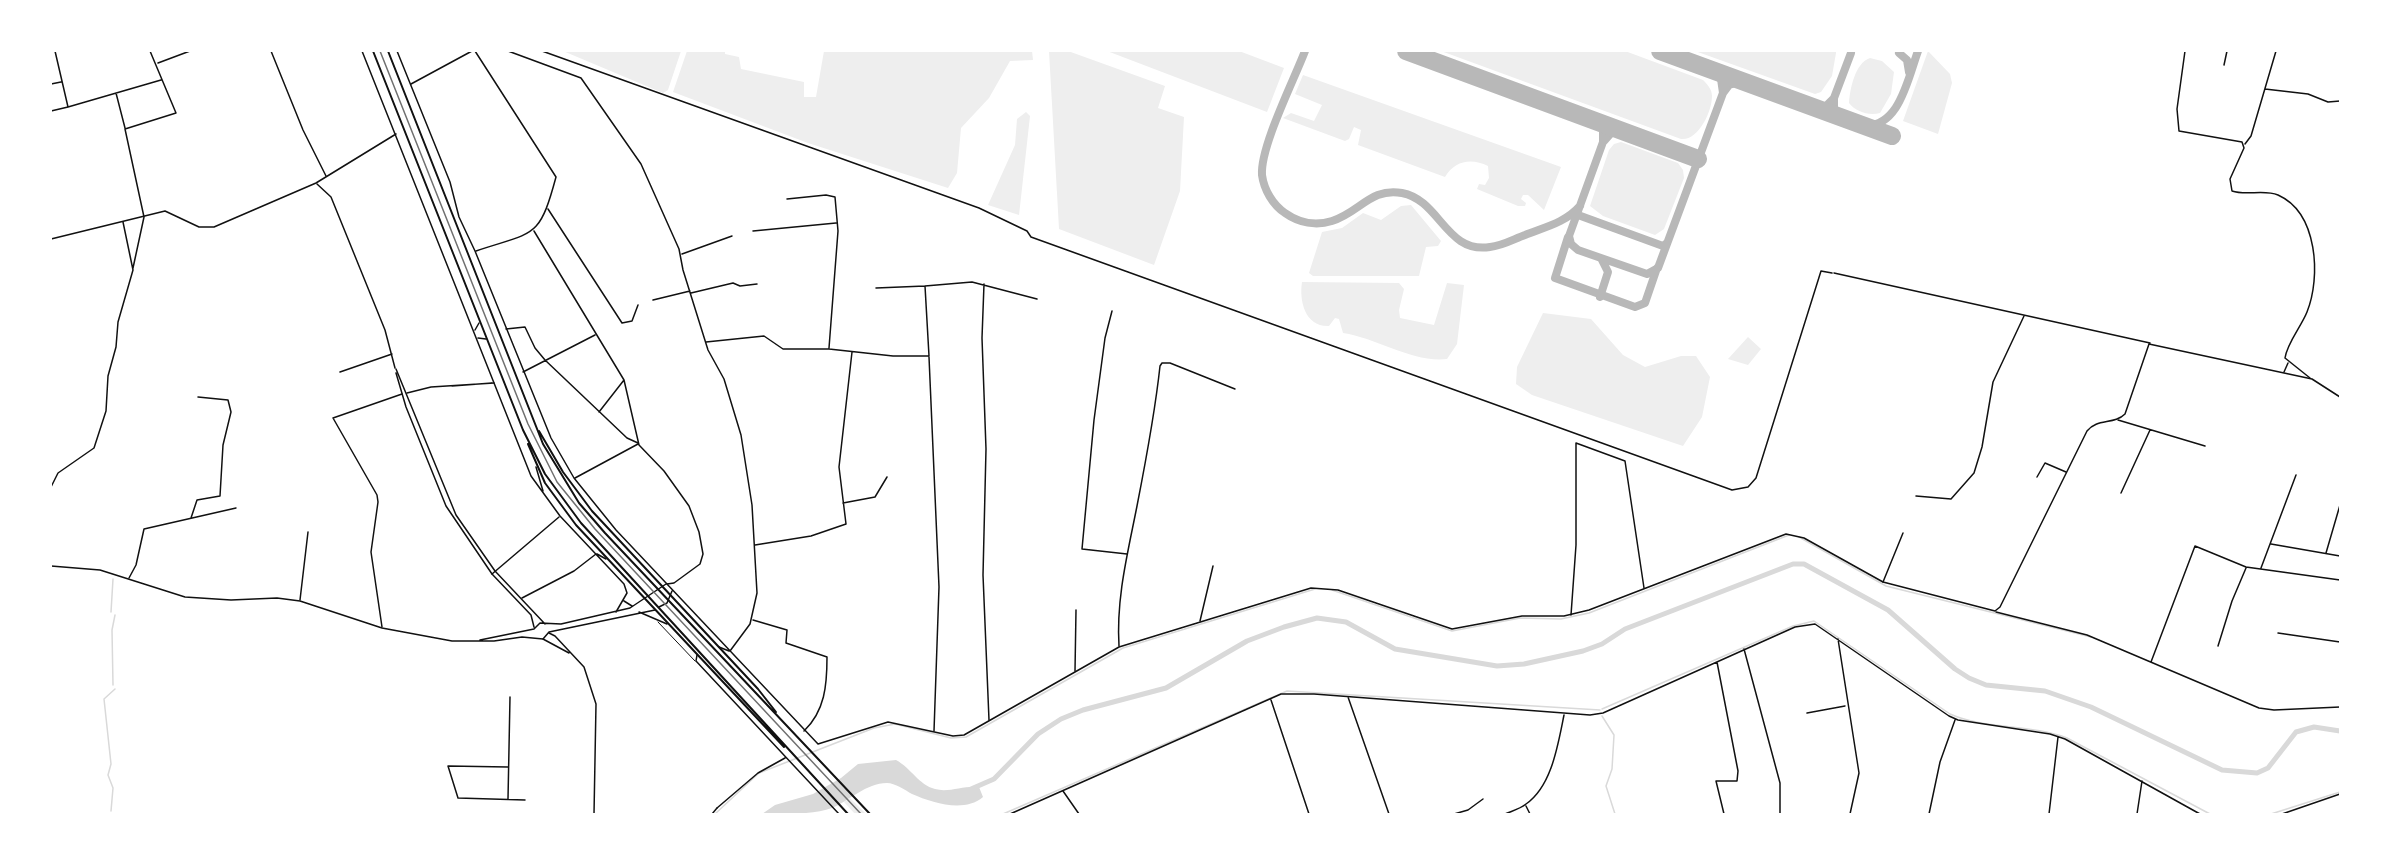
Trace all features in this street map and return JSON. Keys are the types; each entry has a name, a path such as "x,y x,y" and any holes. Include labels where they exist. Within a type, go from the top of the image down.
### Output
{"highway":[{"path":"373,51 536,466 556,500 606,559 774,738 793,755"},
{"path":"388,51 552,462 579,503 870,814"},
{"path":"536,426 563,472 592,511 745,675 781,720"},
{"path":"523,430 545,474 581,523 848,814"}],"street":[{"path":"55,51 68,107"},
{"path":"125,129 176,113 157,63 150,51"},
{"path":"157,63 190,51"},
{"path":"271,51 303,130 326,176"},
{"path":"362,51 531,476 560,516 624,584 627,593 616,612"},
{"path":"397,51 450,182 459,217 475,251 523,372 551,438 574,478 616,530 818,744 888,722 959,736 1119,647 1315,587 1338,590 1452,629 1522,616 1571,615 1644,589 1775,536 1790,533 1804,538 1883,582 2084,634 2264,709 2340,706"},
{"path":"411,84 474,51 556,177 548,209 534,231 475,251"},
{"path":"508,51 581,78 641,164 681,254 705,342 724,379 741,435 755,544 757,593 752,619 729,651"},
{"path":"542,51 979,208 1027,231 1030,237 1732,490 1748,487 1756,478 1821,271 2312,379"},
{"path":"2185,51 2177,109 2179,131 2237,140 2244,145"},
{"path":"2224,65 2227,51"},
{"path":"2276,51 2251,136 2244,145 2233,170 2229,187 2237,193 2275,194 2289,203 2304,223 2314,255 2315,279 2311,302 2286,351 2285,358 2340,397"},
{"path":"51,111 162,79"},
{"path":"51,84 61,82"},
{"path":"2265,89 2308,94 2328,102 2340,101"},
{"path":"51,487 58,473 94,448 106,411 108,376 116,347 118,322 133,270 144,217 116,93"},
{"path":"51,239 165,211 199,227 214,227 316,183 396,133"},
{"path":"316,183 331,197 385,330 401,394 446,506 492,574 531,615 536,637"},
{"path":"787,198 826,195 835,197 837,223 829,348"},
{"path":"548,209 622,323 632,321 638,305"},
{"path":"123,222 133,270"},
{"path":"753,231 837,223"},
{"path":"534,231 624,380 638,444"},
{"path":"681,254 732,236"},
{"path":"876,288 972,282 1037,299"},
{"path":"653,300 733,283 740,286 757,284"},
{"path":"984,284 982,346 986,448 982,566 989,721"},
{"path":"925,286 939,587 933,731"},
{"path":"1112,310 1105,338 1095,409 1082,549 1128,555"},
{"path":"1916,496 1951,499 1973,474 1982,447 1993,382 2025,316"},
{"path":"474,330 479,323"},
{"path":"496,326 504,324"},
{"path":"477,641 534,628 538,624 616,612 633,606 661,586 674,583 700,564 702,560 697,519 664,471 638,444 627,438 545,360 535,348 525,327 506,329 500,334"},
{"path":"523,372 595,334"},
{"path":"705,342 764,336 783,349 829,348 893,356 929,356"},
{"path":"477,338 486,339"},
{"path":"1995,611 2000,607 2090,427 2118,420 2125,414 2133,397 2147,347 2151,343"},
{"path":"755,544 811,536 844,527 840,449 842,419 850,390 852,351"},
{"path":"340,372 392,354"},
{"path":"2284,372 2288,362"},
{"path":"1119,647 1117,612 1147,441 1158,394 1160,366 1162,363 1170,363 1235,389"},
{"path":"396,369 452,507 495,572 546,624 549,633 555,636 584,667 596,704 594,814"},
{"path":"599,412 624,380"},
{"path":"382,628 371,552 377,495 333,418 401,394 448,386 494,383"},
{"path":"191,518 197,500 220,496 224,445 231,412 228,400 198,397"},
{"path":"2118,420 2205,446"},
{"path":"2121,493 2150,429"},
{"path":"1571,615 1576,545 1576,443 1624,461 1644,589"},
{"path":"574,478 638,444"},
{"path":"2037,477 2045,463 2067,472"},
{"path":"536,466 543,494"},
{"path":"2261,569 2296,475"},
{"path":"843,503 875,497 887,477"},
{"path":"2325,554 2340,505"},
{"path":"128,580 136,565 144,529 236,508"},
{"path":"492,574 560,516"},
{"path":"300,601 308,532"},
{"path":"1883,582 1902,533"},
{"path":"2270,544 2340,556"},
{"path":"2151,662 2195,546 2246,567 2340,580"},
{"path":"522,598 574,571 596,554"},
{"path":"596,554 606,559"},
{"path":"51,566 100,570 174,594 204,599 278,598 300,601 382,628 452,641 536,637 570,654"},
{"path":"1199,622 1213,566"},
{"path":"2218,646 2232,601 2246,567"},
{"path":"543,639 549,633 654,610 671,596 674,583"},
{"path":"624,600 633,606"},
{"path":"1075,672 1076,610"},
{"path":"638,612 667,624"},
{"path":"752,619 787,630 786,643 827,657 822,704 817,718 804,731"},
{"path":"1010,814 1289,693 1564,714 1598,714 1716,661 1807,624 1815,624 1838,638 1956,719 2058,736 2142,780 2200,814"},
{"path":"2278,633 2340,642"},
{"path":"1838,638 1846,706 1859,773 1850,814"},
{"path":"719,647 729,651"},
{"path":"1744,649 1780,783 1780,814"},
{"path":"696,655 695,661 839,814"},
{"path":"1716,661 1738,771 1737,781 1716,781 1724,814"},
{"path":"744,666 745,675"},
{"path":"508,800 510,697"},
{"path":"1348,697 1389,814"},
{"path":"1271,699 1309,814"},
{"path":"1807,713 1846,706"},
{"path":"1505,814 1525,806 1537,794 1548,774 1564,714"},
{"path":"1929,814 1938,770 1956,719"},
{"path":"795,734 799,725"},
{"path":"2049,814 2058,736"},
{"path":"771,741 774,738"},
{"path":"776,747 780,743"},
{"path":"712,814 758,773 786,758"},
{"path":"508,767 448,766 458,798 525,800"},
{"path":"2137,814 2142,780"},
{"path":"1062,791 1079,814"},
{"path":"2282,814 2340,794"},
{"path":"1454,814 1468,810 1483,799"},
{"path":"1525,806 1530,814"},
{"path":"93,814 104,814"}],"lane":[{"path":"658,622 695,661"}],"shaded area":[{"path":"563,51 681,51 668,90 663,93"},
{"path":"687,51 725,51 725,54 739,57 741,69 804,82 804,97 816,97 824,51 1032,51 1033,60 1010,61 989,98 961,128 957,173 948,188 808,143 673,92"},
{"path":"1049,51 1068,51 1165,86 1158,108 1184,117 1180,191 1154,265 1059,229"},
{"path":"1107,51 1239,51 1284,68 1267,112"},
{"path":"1441,51 1625,51 1703,80 1711,91 1710,110 1703,124 1693,135 1681,139"},
{"path":"1695,51 1836,51 1836,53 1832,76 1821,92 1815,94"},
{"path":"1928,51 1950,74 1952,83 1938,134 1903,121"},
{"path":"1870,58 1882,61 1894,72 1891,94 1880,113 1876,114 1859,111 1849,103 1857,71"},
{"path":"1303,75 1561,167 1544,210 1528,195 1523,195 1521,199 1526,203 1525,206 1518,206 1477,189 1479,184 1485,185 1489,178 1488,166 1482,163 1464,162 1454,167 1445,177 1358,145 1361,130 1354,127 1349,139 1345,141 1283,118 1291,113 1314,121 1322,105 1295,94"},
{"path":"1026,112 1030,116 1019,215 988,205 1015,145 1017,119"},
{"path":"1621,142 1678,163 1683,170 1684,178 1664,229 1655,235 1603,216 1590,206 1609,150 1614,144"},
{"path":"1411,205 1441,241 1438,246 1426,247 1419,276 1313,276 1309,273 1322,232 1342,228 1363,213 1381,220 1401,206"},
{"path":"1302,282 1399,283 1404,289 1399,310 1400,318 1434,325 1447,283 1464,285 1457,344 1447,359 1434,359 1408,354 1343,333 1339,319 1335,318 1329,326 1321,325 1309,318 1305,312"},
{"path":"1543,313 1591,319 1623,355 1645,367 1681,356 1696,356 1710,377 1702,417 1683,446 1532,395 1516,384 1517,367"},
{"path":"1748,337 1761,349 1748,365 1728,359"},
{"path":"896,760 929,787 946,790 979,787 983,797 967,805 948,805 920,797 897,785 887,783 872,786 832,808 816,812 762,814 775,805 813,794 841,778 858,764"},
{"path":"850,798 866,814 855,814 844,802"}],"waterway":[{"path":"1332,590 1452,631 1520,618 1561,619 1589,613 1789,535"},
{"path":"1799,537 1886,586 2091,637"},
{"path":"971,789 994,779 1038,734 1061,719 1083,710 1166,688 1247,641 1284,627 1317,618 1346,622 1395,649 1497,666 1524,664 1583,651 1602,644 1625,629 1793,564 1804,564 1888,610 1955,669 1969,678 1986,685 2045,691 2091,707 2222,770 2257,773 2268,768 2296,732 2314,727 2340,731"},
{"path":"111,612 113,579"},
{"path":"715,814 759,773 874,728 895,724 951,738 966,737 1123,648 1315,589"},
{"path":"113,685 112,630 115,615"},
{"path":"1602,709 1793,626 1814,621 1950,714 1978,723 2038,731 2067,738 2210,814"},
{"path":"111,811 113,788 108,775 111,764 104,699 115,689"},
{"path":"1003,814 1287,691 1600,710"},
{"path":"1602,716 1614,735 1612,769 1606,786 1615,814"},
{"path":"2271,814 2340,792"}],"taxiway":[{"path":"1305,51 1272,131 1263,163 1262,175 1267,192 1277,206 1290,216 1308,223 1326,223 1341,217 1373,197 1391,192 1402,193 1426,205 1463,243 1475,247 1490,247 1554,224 1568,217 1580,206"},
{"path":"1861,125 1874,125 1885,120 1893,111 1906,88 1918,51"},
{"path":"1834,98 1851,53"},
{"path":"1899,53 1907,60 1909,72"},
{"path":"1714,71 1721,79 1723,93 1729,85 1743,81"},
{"path":"1592,120 1603,129 1603,142 1569,236 1571,244 1578,250 1647,274 1658,268 1723,93"},
{"path":"1815,108 1824,108 1834,98 1834,108 1841,118"},
{"path":"1604,141 1612,132 1618,130"},
{"path":"1577,213 1663,246 1667,243"},
{"path":"1568,237 1555,278 1635,307 1645,303 1657,268"},
{"path":"1600,297 1608,272 1602,260"}],"runway":[{"path":"1406,51 1698,159"},
{"path":"1660,51 1892,136"}],"tram line":[{"path":"380,51 528,424 557,482 595,529 861,814"}]}
